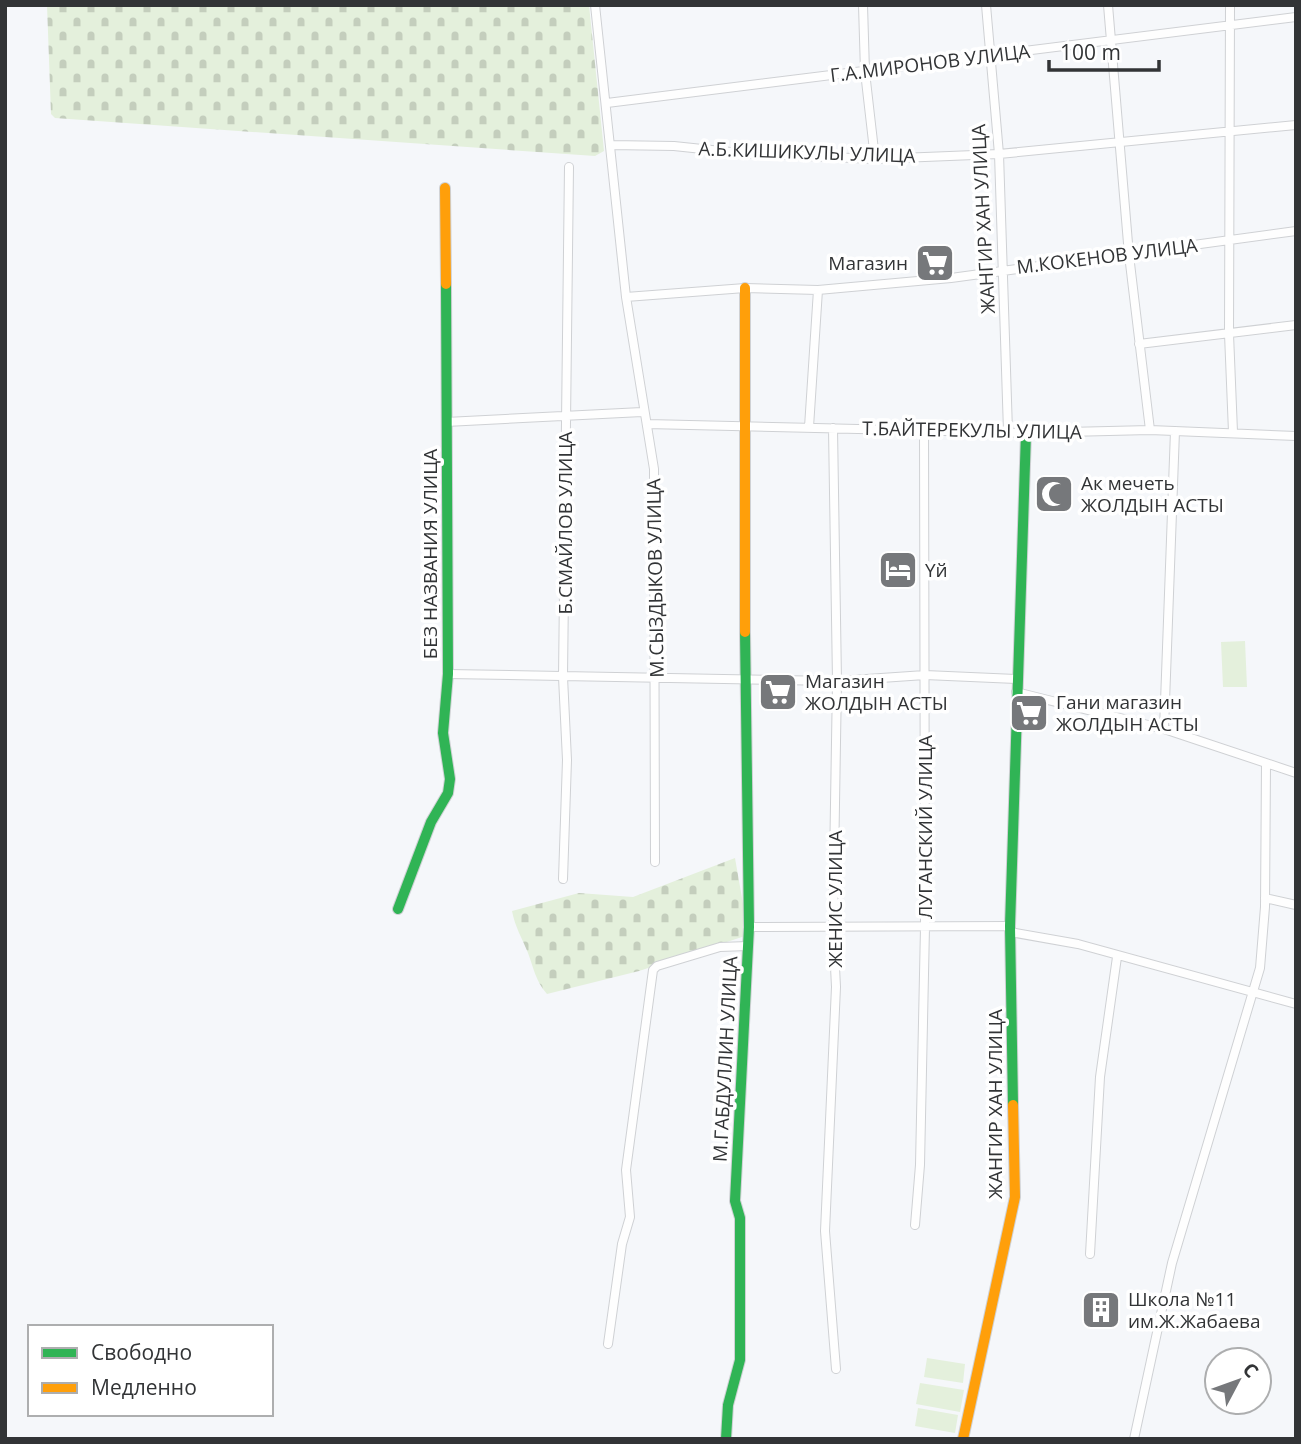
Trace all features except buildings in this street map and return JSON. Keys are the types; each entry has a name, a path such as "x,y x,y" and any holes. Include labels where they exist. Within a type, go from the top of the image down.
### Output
{"street":[{"name":"М.СЫЗДЫКОВ УЛИЦА","path":"595,5 626,297 642,412 647,424 654,469 655,862"},
{"path":"863,5 865,72 875,159"},
{"name":"ЖАНГИР ХАН УЛИЦА","path":"986,5 999,154 1008,431"},
{"path":"1108,5 1129,256 1150,430"},
{"path":"1230,5 1229,334 1233,432"},
{"name":"Г.А.МИРОНОВ УЛИЦА","path":"607,103 865,72 1230,23 1296,17"},
{"name":"А.Б.КИШИКУЛЫ УЛИЦА","path":"611,145 674,146 740,153 875,159 999,154 1296,125"},
{"name":"Б.СМАЙЛОВ УЛИЦА","path":"563,879 567,760 563,677 568,528 565,416 569,167"},
{"name":"БЕЗ НАЗВАНИЯ УЛИЦА","path":"398,909 431,822 448,793 450,779 443,733 448,674 445,188"},
{"name":"М.КОКЕНОВ УЛИЦА","path":"626,297 745,288 818,290 951,278 1004,269 1129,256 1296,231"},
{"name":"М.ГАБДУЛЛИН УЛИЦА","path":"726,1439 728,1405 740,1360 740,1218 735,1201 748,946 745,288"},
{"path":"809,427 818,290"},
{"path":"1139,344 1296,325"},
{"path":"446,422 642,412"},
{"name":"Т.БАЙТЕРЕКУЛЫ УЛИЦА","path":"647,424 1026,433 1150,430 1296,436"},
{"name":"ЖЕНИС УЛИЦА","path":"833,428 837,681 833,927 836,987 825,1231 836,1369"},
{"name":"ЛУГАНСКИЙ УЛИЦА","path":"915,1225 920,1165 925,927 924,429"},
{"path":"1164,729 1175,431"},
{"name":"ЖАНГИР ХАН УЛИЦА","path":"962,1439 1015,1197 1010,929 1026,433"},
{"path":"448,674 837,681 925,675 1016,679"},
{"path":"1016,692 1164,729 1296,773"},
{"path":"1134,1439 1172,1264 1220,1095 1255,991 1265,898 1266,764"},
{"path":"1265,898 1296,905"},
{"path":"748,927 1010,929 1078,944 1117,957 1255,991 1296,1004"},
{"path":"608,1344 622,1244 630,1217 626,1170 653,970 657,966 720,947 748,946"},
{"path":"1090,1254 1100,1077 1117,957"}],"green space":[{"path":"47,5 589,5 604,151 595,156 55,118 51,114"},
{"path":"1245,641 1247,687 1223,687 1221,642"},
{"path":"735,858 746,921 745,936 639,971 547,994 543,989 512,911 579,893 633,897"},
{"path":"927,1358 965,1364 963,1383 924,1377"},
{"path":"920,1383 964,1390 960,1412 916,1404"},
{"path":"918,1408 958,1415 955,1433 915,1426"}],"traffic: fast":[{"path":"398,909 431,822 448,793 450,779 443,733 448,674 446,284"},
{"path":"1013,1105 1010,926 1026,433"},
{"path":"726,1439 728,1405 740,1360 740,1218 735,1201 749,927 745,632"}],"traffic: slow":[{"path":"445,188 446,284"},
{"path":"745,288 745,632"},
{"path":"963,1439 1015,1197 1013,1105"}],"place":[{"name":"Магазин","path":"935,263"},
{"name":"Ак мечеть ЖОЛДЫН АСТЫ","path":"1054,494"},
{"name":"Үй","path":"898,570"},
{"name":"Магазин ЖОЛДЫН АСТЫ","path":"778,692"},
{"name":"Гани магазин ЖОЛДЫН АСТЫ","path":"1029,713"},
{"name":"Школа №11 им.Ж.Жабаева","path":"1101,1310"}]}
